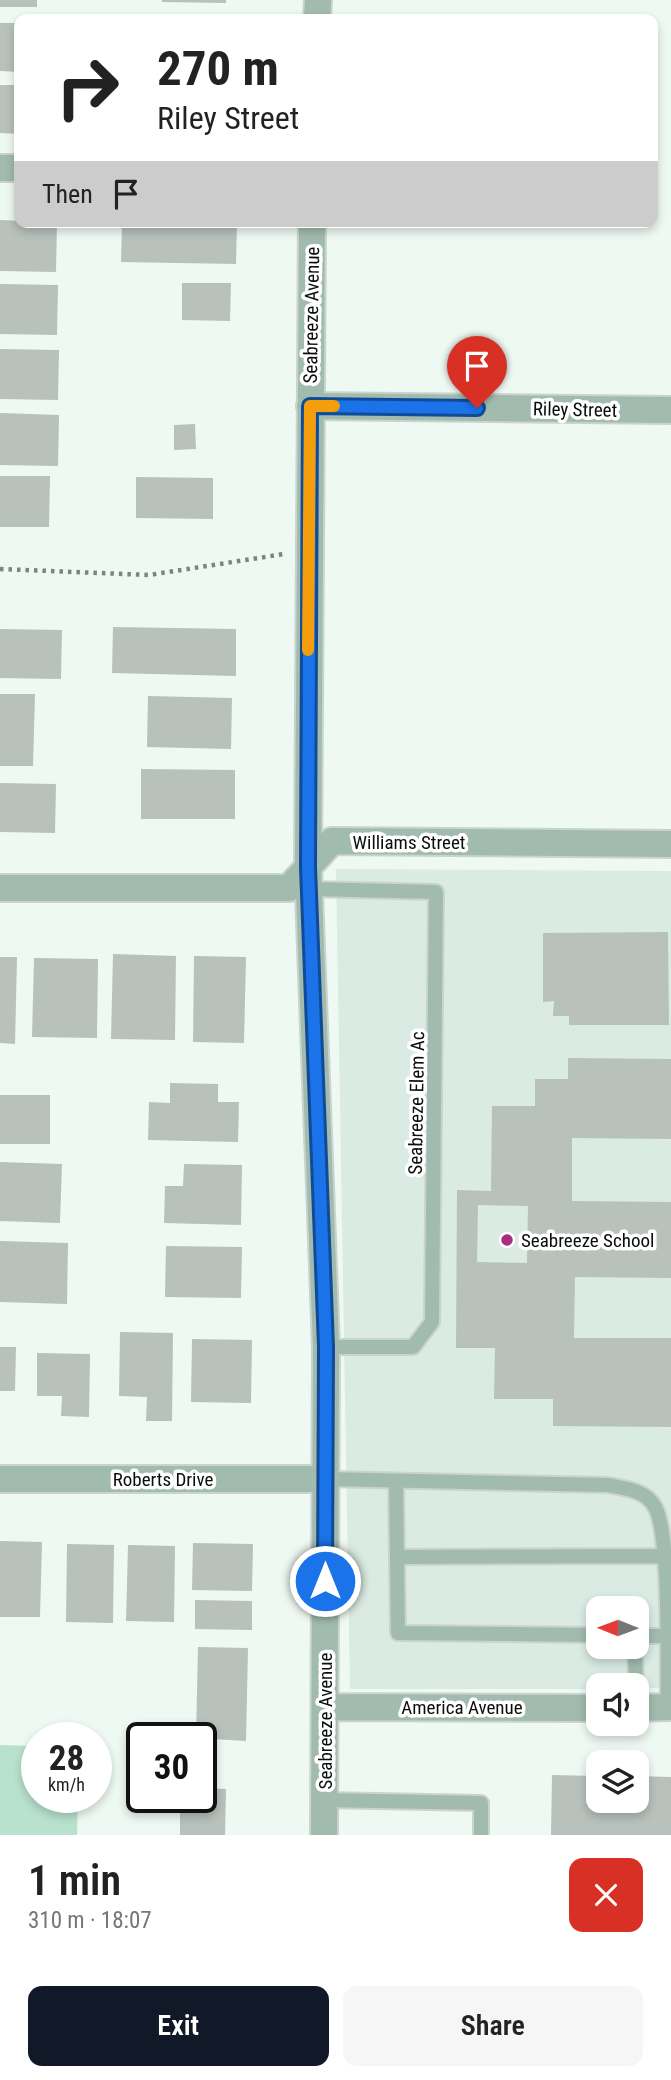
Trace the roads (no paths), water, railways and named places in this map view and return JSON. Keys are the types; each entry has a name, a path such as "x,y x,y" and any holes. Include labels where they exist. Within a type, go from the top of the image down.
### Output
{"street":[{"name":"Seabreeze Avenue","path":"312,228 308,551 309,878 326,1347 324,1835"},
{"name":"Riley Street","path":"310,406 671,410"},
{"name":"Williams Street","path":"0,888 289,888 309,878 331,841 671,844"},
{"name":"Roberts Drive","path":"0,1479 326,1479"},
{"name":"America Avenue","path":"324,1707 586,1708"},
{"path":"649,1708 669,1707"}],"lane":[{"name":"Seabreeze Elem Ac","path":"309,878 436,892 432,1322 413,1347 326,1347"},
{"path":"326,1479 607,1485 635,1490 655,1507 663,1556 669,1707"},
{"path":"396,1481 398,1633 586,1635"},
{"path":"397,1557 663,1556"},
{"path":"649,1636 666,1636"},
{"path":"324,1800 481,1803 481,1835"}],"place":[{"name":"Seabreeze School","path":"507,1240"}]}
